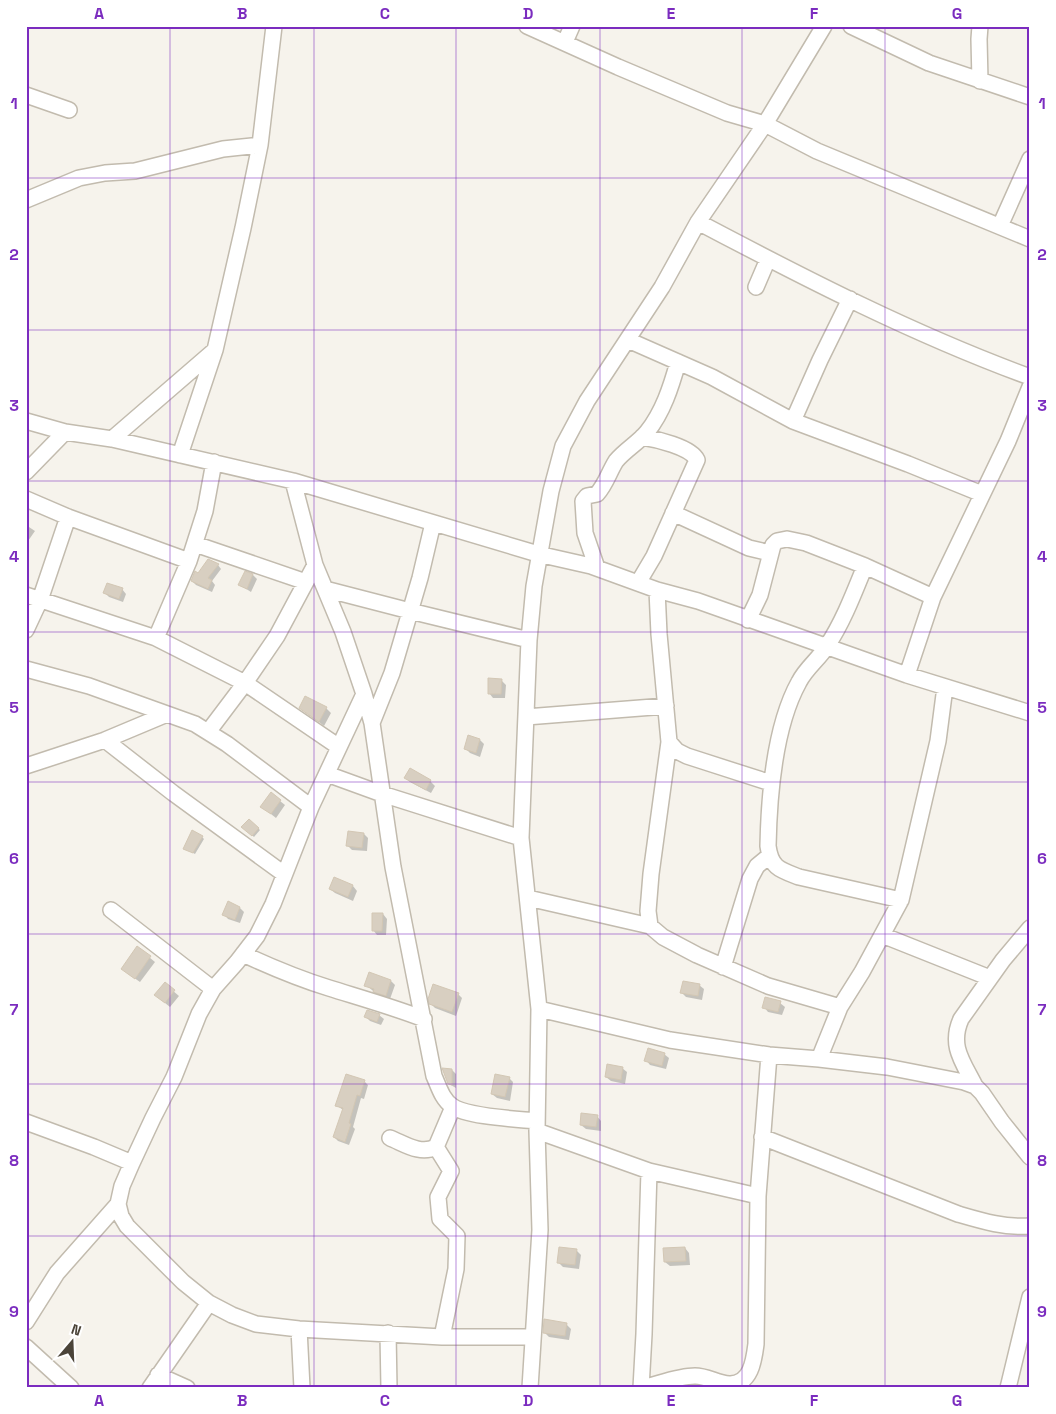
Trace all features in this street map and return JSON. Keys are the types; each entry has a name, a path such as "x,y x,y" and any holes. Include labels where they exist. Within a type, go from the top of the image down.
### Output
{"street":[{"path":"180,455 215,350 244,228 260,145 274,26"},
{"path":"527,26 727,113 765,124 817,151 1030,239"},
{"path":"565,42 572,26"},
{"path":"530,1388 540,1230 537,1126 539,1009 521,838 529,640 538,554 551,491 563,446 587,401 662,287 698,222 765,124 824,26"},
{"path":"851,26 929,63 1030,97"},
{"path":"980,26 978,39 980,81"},
{"path":"26,95 69,110"},
{"path":"26,200 79,178 105,173 135,171 223,149 260,145"},
{"path":"1000,226 1030,159"},
{"path":"698,222 850,299 970,355 1030,377"},
{"path":"756,287 768,259"},
{"path":"793,421 850,299"},
{"path":"628,340 712,377 793,421 982,494"},
{"path":"112,439 215,350"},
{"path":"597,568 585,533 583,501 588,496 597,494 604,486 608,475 618,460 654,423 663,406 678,362"},
{"path":"907,675 933,597 1008,441 1030,387"},
{"path":"26,421 65,432 112,439 293,481 538,554 597,568 657,590 698,601 907,675 1030,713"},
{"path":"26,472 65,432"},
{"path":"638,583 654,556 696,463 696,456 672,444 642,437"},
{"path":"156,638 189,561 206,511 214,462"},
{"path":"293,481 315,565 342,632 372,723 393,867 434,1076 442,1096 453,1107 468,1112 537,1126 649,1171 758,1196"},
{"path":"26,499 68,517 189,561"},
{"path":"673,513 749,548 770,553"},
{"path":"26,630 33,598 68,517"},
{"path":"372,723 392,673 433,523"},
{"path":"748,620 760,595 772,545 777,540 787,539 806,543 865,566 933,597"},
{"path":"195,544 306,582"},
{"path":"208,732 277,636 315,565"},
{"path":"865,566 853,595 827,646 805,672 794,691 787,712 771,783 769,856 774,865 783,871 799,877 901,900"},
{"path":"325,589 529,640"},
{"path":"650,926 648,911 651,874 669,742 657,590"},
{"path":"33,598 156,638 245,683 339,747"},
{"path":"26,669 90,686 195,724 242,755 311,807"},
{"path":"819,1059 840,1007 862,972 901,900 938,742 945,687"},
{"path":"364,694 311,807 257,936 213,989 199,1014 174,1077 122,1186 118,1204 121,1216 127,1226 184,1282 209,1303 232,1315 256,1324 299,1329 442,1337 532,1337"},
{"path":"526,717 666,706"},
{"path":"26,766 105,740 167,714"},
{"path":"105,740 173,793 284,874"},
{"path":"669,742 677,751 686,756 771,783"},
{"path":"327,774 382,794 521,838"},
{"path":"723,967 750,879 757,866 769,856"},
{"path":"528,898 650,926 663,937 723,967 768,986 840,1007"},
{"path":"111,910 213,989"},
{"path":"1030,928 990,978 961,1019 956,1030 959,1054 975,1086 1030,1156"},
{"path":"882,935 990,978"},
{"path":"243,954 327,987 396,1008 424,1019"},
{"path":"539,1009 670,1040 769,1055 887,1067 952,1079 975,1086"},
{"path":"649,1171 641,1388 692,1376 705,1376 729,1384 742,1381 750,1372 756,1344 758,1196 769,1055"},
{"path":"390,1138 417,1149 428,1151 436,1147 453,1107"},
{"path":"26,1122 94,1147 132,1164"},
{"path":"762,1137 958,1214 990,1224 1030,1226"},
{"path":"436,1147 450,1171 438,1197 440,1219 457,1236 456,1268 442,1337"},
{"path":"26,1322 57,1273 118,1204"},
{"path":"1008,1388 1030,1297"},
{"path":"187,1388 154,1382 209,1303"},
{"path":"299,1329 302,1388"},
{"path":"388,1333 390,1388"},
{"path":"26,1347 71,1388"}],"building":[{"path":"208,559 219,564 208,578 212,580 208,589 191,581 195,571 198,573"},
{"path":"245,571 253,574 247,589 238,585"},
{"path":"107,583 123,588 119,599 103,593"},
{"path":"488,678 502,679 501,694 488,694"},
{"path":"305,696 327,707 319,722 299,708"},
{"path":"468,735 480,739 476,753 464,749"},
{"path":"410,768 431,780 426,790 404,778"},
{"path":"271,792 281,800 271,814 260,807"},
{"path":"249,819 259,828 252,836 241,827"},
{"path":"192,830 203,836 193,853 183,849"},
{"path":"348,831 364,833 362,848 346,846"},
{"path":"334,877 353,885 348,897 329,889"},
{"path":"228,901 240,907 235,920 222,915"},
{"path":"372,913 383,913 382,931 372,931"},
{"path":"137,946 151,956 135,979 121,969"},
{"path":"369,972 391,980 386,996 373,992 374,989 364,986"},
{"path":"683,981 700,984 698,996 680,993"},
{"path":"165,982 175,990 165,1003 154,995"},
{"path":"433,984 459,993 452,1012 429,1004 428,999"},
{"path":"765,997 781,1001 778,1012 762,1008"},
{"path":"367,1010 380,1014 377,1022 364,1017"},
{"path":"648,1048 665,1053 662,1066 644,1061"},
{"path":"607,1064 623,1067 621,1080 605,1077"},
{"path":"442,1068 452,1069 452,1085 448,1084"},
{"path":"346,1074 365,1080 360,1096 357,1095 345,1142 333,1137 343,1108 335,1106"},
{"path":"495,1074 510,1077 505,1097 491,1094"},
{"path":"581,1113 598,1115 596,1127 580,1125"},
{"path":"559,1247 577,1249 575,1265 557,1263"},
{"path":"685,1247 686,1261 664,1262 663,1248"},
{"path":"544,1319 567,1323 565,1336 543,1333"}]}
